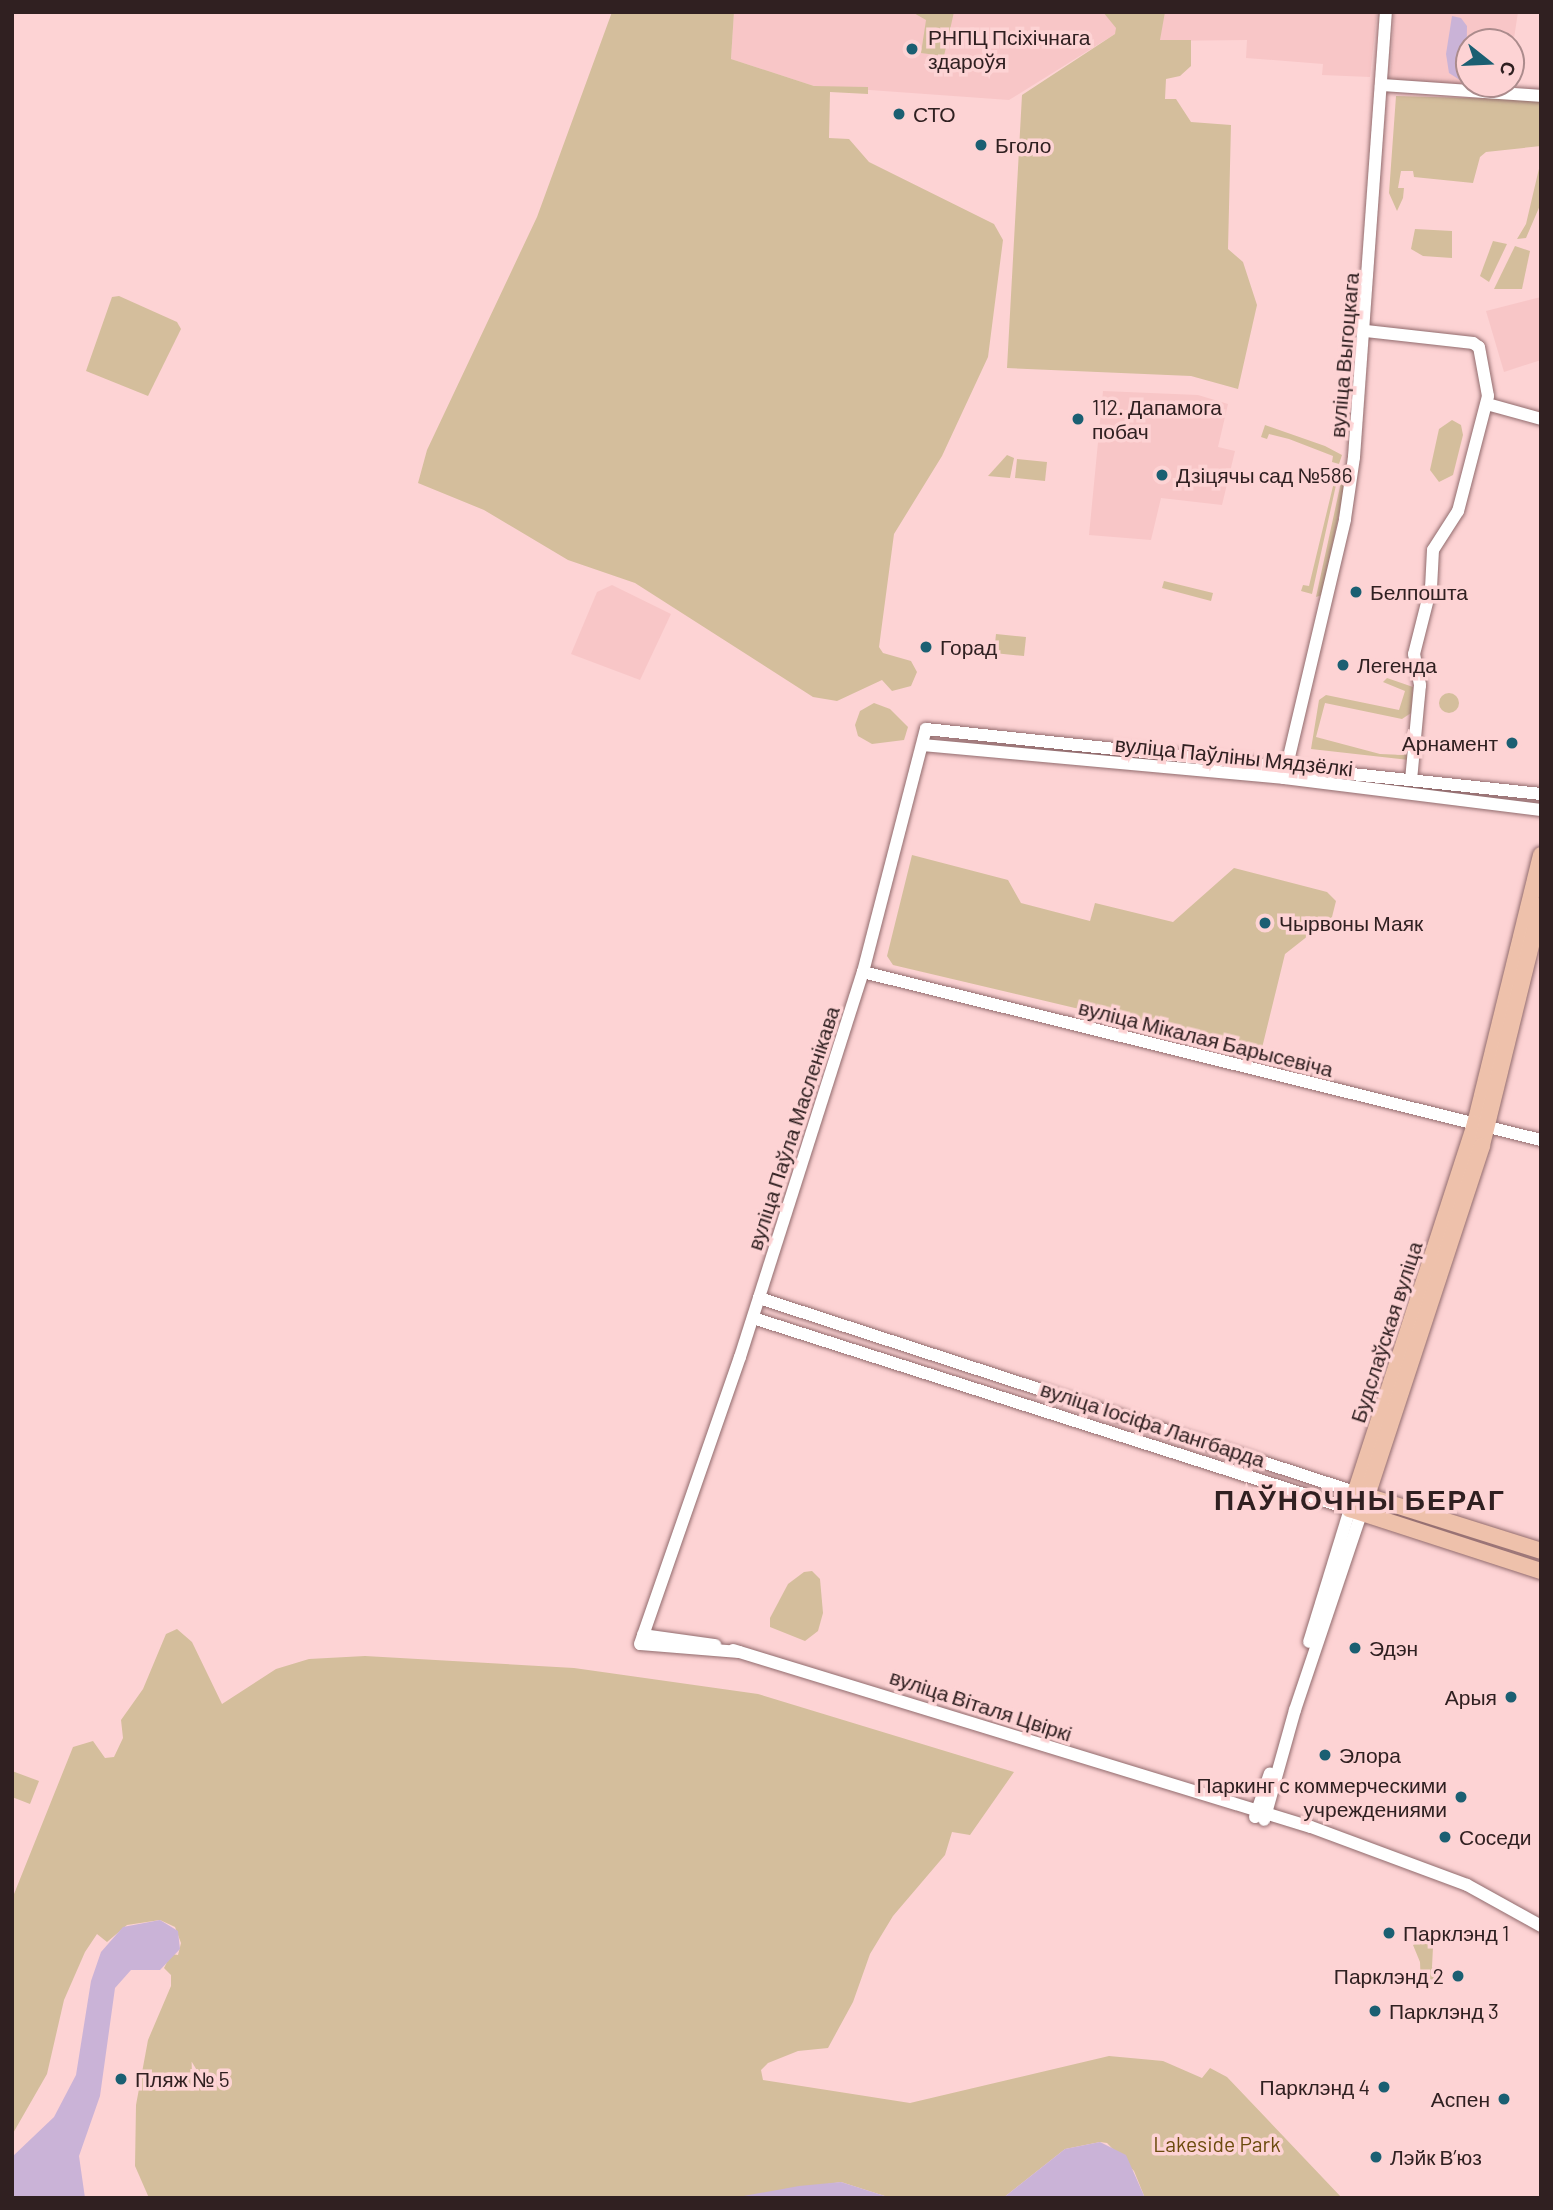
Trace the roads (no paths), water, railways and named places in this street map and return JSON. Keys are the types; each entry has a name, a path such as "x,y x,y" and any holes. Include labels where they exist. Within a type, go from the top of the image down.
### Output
{"main road":[{"name":"Будслаўская вуліца","path":"1481,1125 1541,855"},
{"name":"Будслаўская вуліца","path":"1355,1511 1481,1125 1541,905"},
{"name":"вуліца Іосіфа Лангбарда","path":"1361,1494 1541,1551"},
{"name":"вуліца Іосіфа Лангбарда","path":"1355,1511 1541,1572"}],"street":[{"name":"вуліца Выгоцкага","path":"1285,773 1345,519 1366,331 1386,12"},
{"path":"1381,85 1541,96"},
{"path":"1366,331 1473,343 1479,347 1487,404 1458,511 1433,550 1431,587 1414,654 1420,685 1411,780"},
{"path":"1487,404 1541,419"},
{"name":"вуліца Паўліны Мядзёлкі","path":"926,729 1285,773 1541,810"},
{"name":"вуліца Паўла Масленікава","path":"646,1640 679,1534 753,1318 863,972 926,729"},
{"name":"вуліца Паўліны Мядзёлкі","path":"923,745 1411,780 1541,794"},
{"name":"вуліца Мікалая Барысевіча","path":"863,972 1541,1140"},
{"name":"вуліца Іосіфа Лангбарда","path":"759,1298 1361,1494"},
{"name":"вуліца Іосіфа Лангбарда","path":"753,1318 1355,1511"},
{"name":"Будслаўская вуліца","path":"1261,1815 1355,1511"},
{"name":"вуліца Віталя Цвіркі","path":"646,1640 694,1640 739,1652 1323,1834 1467,1885 1541,1926"}],"place":[{"name":"РНПЦ Псіхічнага здароўя","path":"912,49"},
{"name":"СТО","path":"899,114"},
{"name":"Бголо","path":"981,145"},
{"name":"112. Дапамога побач","path":"1078,419"},
{"name":"Дзіцячы сад №586","path":"1162,475"},
{"name":"Белпошта","path":"1356,592"},
{"name":"Горад","path":"926,647"},
{"name":"Легенда","path":"1343,665"},
{"name":"Арнамент","path":"1512,743"},
{"name":"Чырвоны Маяк","path":"1265,923"},
{"name":"Эдэн","path":"1355,1648"},
{"name":"Арыя","path":"1511,1697"},
{"name":"Элора","path":"1325,1755"},
{"name":"Паркинг с коммерческими учреждениями","path":"1461,1797"},
{"name":"Соседи","path":"1445,1837"},
{"name":"Парклэнд 1","path":"1389,1933"},
{"name":"Парклэнд 2","path":"1458,1976"},
{"name":"Парклэнд 3","path":"1375,2011"},
{"name":"Пляж № 5","path":"121,2079"},
{"name":"Парклэнд 4","path":"1384,2087"},
{"name":"Аспен","path":"1504,2099"},
{"name":"Лэйк В’юз","path":"1376,2157"}],"district":[{"name":"ПАЎНОЧНЫ БЕРАГ","path":"1360,1499"}],"park label":[{"name":"Lakeside Park","path":"1217,2144"}]}
